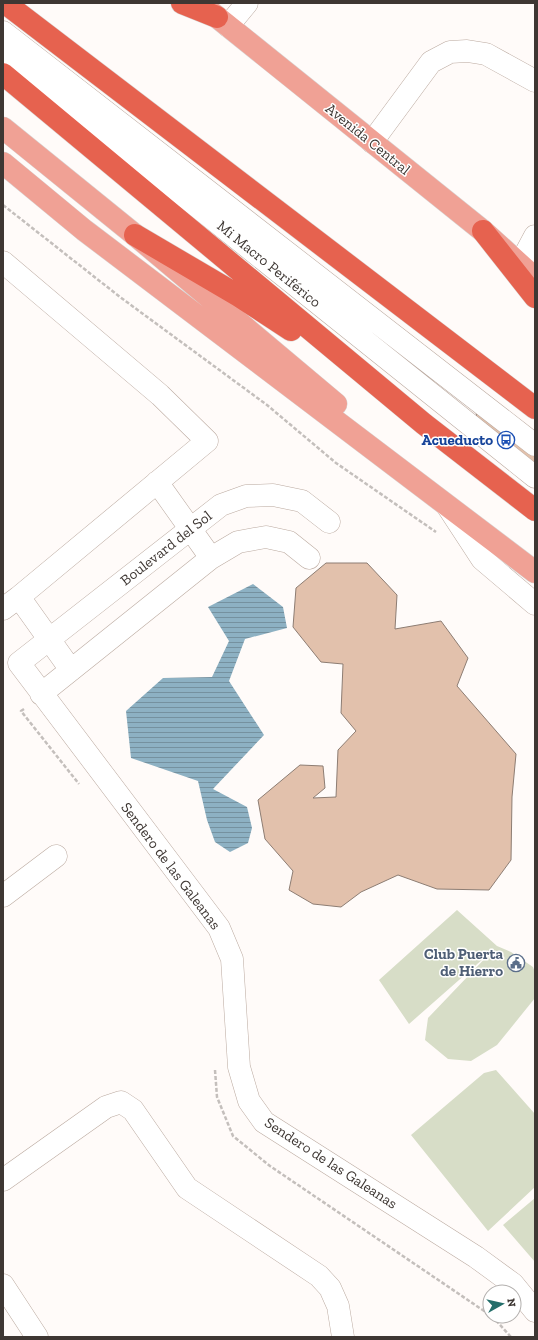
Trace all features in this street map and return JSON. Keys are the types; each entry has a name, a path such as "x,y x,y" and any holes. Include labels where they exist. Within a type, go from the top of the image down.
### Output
{"highway":[{"path":"5,3 535,408"},
{"path":"182,3 223,22"},
{"path":"3,74 424,424 535,510"},
{"path":"483,231 535,297"},
{"path":"135,235 278,320 424,424"}],"main road":[{"name":"Avenida Central","path":"200,3 483,231 528,271"},
{"path":"3,128 135,235 378,439 447,506"},
{"path":"3,163 84,230 535,572"}],"street":[{"path":"223,22 247,3"},
{"name":"Mi Macro Periférico","path":"3,32 535,445"},
{"name":"Mi Macro Periférico","path":"3,51 535,477"},
{"path":"372,142 432,62 450,52 468,51 486,54 535,81"},
{"path":"528,271 535,236"},
{"path":"3,262 160,395 208,441 11,603 50,638 71,670"},
{"path":"157,482 212,558"},
{"name":"Boulevard del Sol","path":"19,663 221,505 246,496 273,495 302,501 329,522"},
{"path":"447,506 482,559 535,604"},
{"path":"41,694 212,558 238,542 266,536 288,542 309,558"},
{"name":"Sendero de las Galeanas","path":"19,663 219,928 232,959 239,1067 249,1100 264,1122 476,1257 513,1284 535,1311"},
{"path":"3,896 56,856"},
{"path":"3,1180 106,1107 121,1102 134,1110 187,1188 319,1276 330,1288 338,1306 344,1337"},
{"path":"3,1285 37,1337"}],"path":[{"path":"3,205 120,296 268,406 336,463 438,533"},
{"path":"499,1324 511,1337"}],"green space":[{"path":"457,910 497,946 511,952 533,967 535,972 535,998 497,1045 471,1061 448,1059 425,1040 428,1018 492,951 409,1024 379,980"},
{"path":"496,1070 535,1114 535,1187 488,1231 411,1135 484,1073"},
{"path":"535,1198 535,1262 503,1225"}],"water":[{"path":"253,584 283,607 287,628 245,639 229,681 264,735 213,789 247,807 252,828 248,843 230,852 215,842 207,820 198,781 131,758 126,711 163,678 212,677 229,641 208,607"}],"building":[{"name":"Acueducto","path":"476,408 535,454 535,473 477,427"},
{"path":"326,563 367,563 397,595 395,629 441,621 468,658 457,686 516,754 512,797 511,860 489,890 437,889 398,875 361,892 341,907 313,904 289,890 293,871 265,839 258,800 300,765 323,766 325,788 313,798 336,797 338,750 356,731 341,713 343,664 321,662 293,627 296,588"}],"place":[{"name":"Acueducto","path":"506,440"},
{"name":"Club Puerta de Hierro","path":"516,963"}]}
